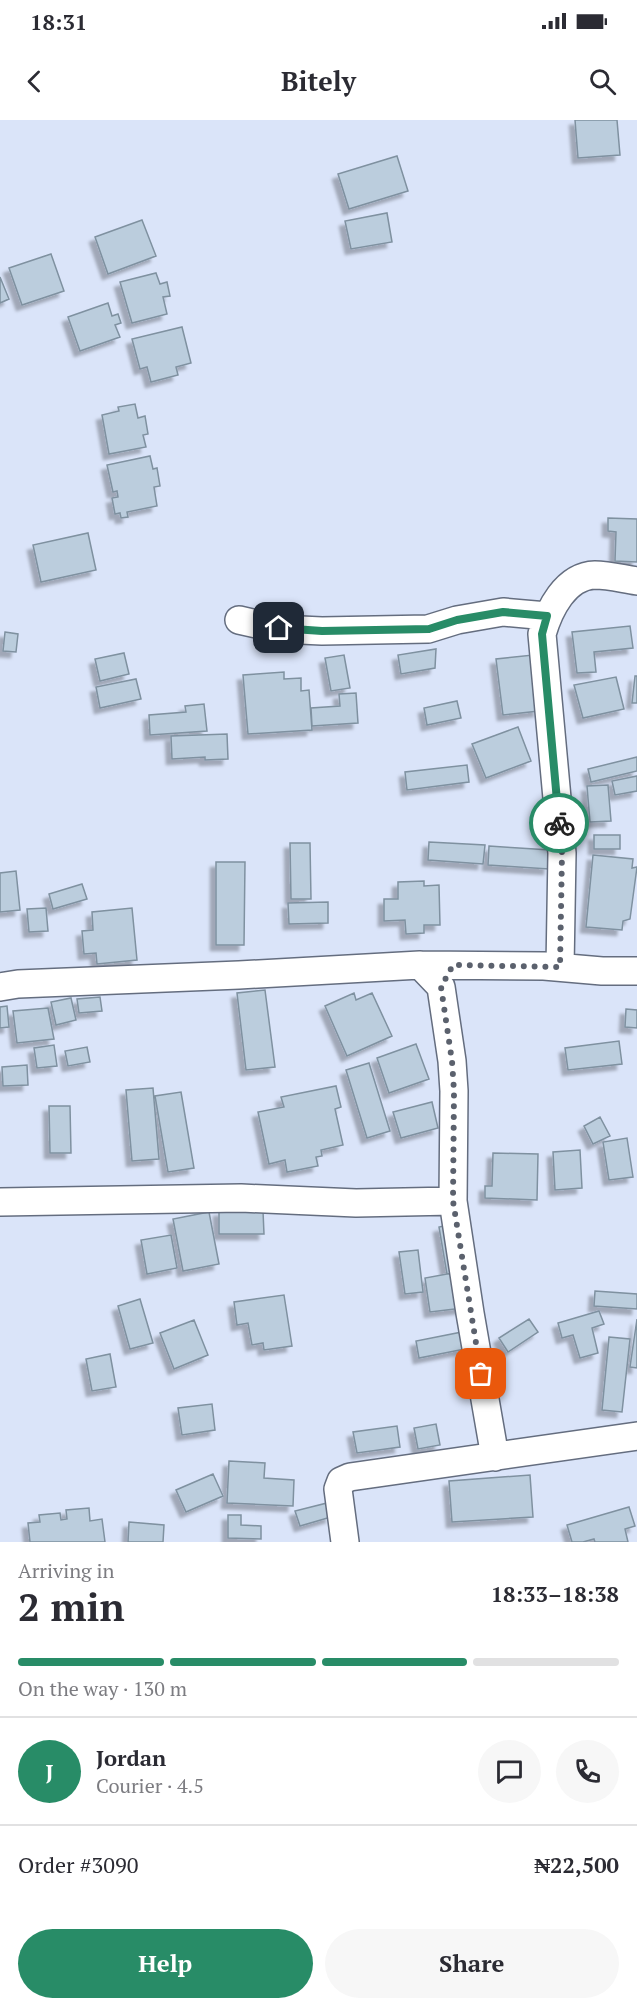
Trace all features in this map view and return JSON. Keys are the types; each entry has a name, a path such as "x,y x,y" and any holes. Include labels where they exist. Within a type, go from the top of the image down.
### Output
{"street":[{"path":"560,967 562,853 542,634 547,616 568,587 578,579 601,575 637,581"},
{"path":"239,620 279,628 322,631 429,629 457,620 503,612 547,616"},
{"path":"0,987 18,984 420,965 447,976 560,967 602,971 637,971"},
{"path":"447,976 454,1091 453,1201 495,1457"},
{"path":"0,1202 241,1198 356,1203 453,1201"},
{"path":"345,1542 338,1489 341,1481 350,1477 637,1436"}],"building":[{"path":"575,120 617,120 620,155 578,158"},
{"path":"397,156 408,191 349,209 338,174"},
{"path":"387,213 392,242 351,249 345,221"},
{"path":"142,220 156,256 108,274 95,237"},
{"path":"51,254 64,291 22,305 9,268"},
{"path":"156,273 160,284 167,282 170,296 163,297 167,314 132,323 120,282"},
{"path":"0,277 9,299 0,303"},
{"path":"108,303 112,316 118,314 121,323 115,325 120,337 80,351 68,317"},
{"path":"182,327 191,363 176,367 178,375 151,382 147,367 140,369 132,339"},
{"path":"135,404 138,418 145,416 148,434 143,435 146,447 109,454 102,415 119,411 118,407"},
{"path":"150,456 153,469 157,468 160,486 154,487 157,506 127,512 128,517 121,518 120,513 115,514 112,498 118,497 117,491 113,492 107,465"},
{"path":"608,518 637,519 637,562 615,561 616,532 608,531"},
{"path":"88,533 96,570 41,582 33,545"},
{"path":"630,626 633,648 594,652 596,672 577,673 572,632"},
{"path":"5,632 18,634 16,652 3,651"},
{"path":"436,649 435,668 401,674 398,655"},
{"path":"124,653 129,674 100,681 95,659"},
{"path":"344,655 350,688 331,691 325,658"},
{"path":"533,655 539,711 503,715 496,659"},
{"path":"284,672 284,679 301,678 301,691 309,690 312,730 248,734 243,675"},
{"path":"635,676 637,676 637,703 632,703"},
{"path":"616,677 624,709 583,718 574,685"},
{"path":"136,679 141,699 100,708 96,687"},
{"path":"356,693 358,723 312,726 311,708 340,706 339,694"},
{"path":"457,701 461,718 427,725 424,708"},
{"path":"204,704 207,731 150,735 149,715 186,712 185,706"},
{"path":"518,727 531,761 486,778 472,744"},
{"path":"227,734 228,759 205,760 205,757 172,759 171,736"},
{"path":"637,757 637,771 591,782 588,769"},
{"path":"467,765 469,782 407,790 405,772"},
{"path":"637,776 637,791 615,795 612,781"},
{"path":"608,785 611,821 590,822 587,786"},
{"path":"594,835 620,835 620,849 594,849"},
{"path":"429,842 485,845 483,864 428,860"},
{"path":"290,843 310,843 311,899 291,899"},
{"path":"489,846 550,850 549,869 488,865"},
{"path":"593,855 633,859 632,868 637,867 630,919 623,921 622,930 586,927"},
{"path":"216,862 245,862 244,945 216,945"},
{"path":"16,871 20,910 0,912 0,873"},
{"path":"424,881 424,886 439,885 440,925 424,925 424,933 406,934 405,920 384,921 384,899 398,899 398,882"},
{"path":"82,884 87,899 53,909 49,894"},
{"path":"328,902 328,923 289,924 288,903"},
{"path":"46,908 48,931 29,932 27,909"},
{"path":"132,908 137,960 97,964 96,953 84,954 82,931 93,930 92,912"},
{"path":"265,990 275,1067 246,1070 237,993"},
{"path":"354,993 356,1000 372,993 392,1036 347,1056 325,1006"},
{"path":"100,997 102,1011 79,1013 77,999"},
{"path":"71,998 76,1020 56,1025 51,1002"},
{"path":"7,1006 9,1027 0,1028 0,1007"},
{"path":"48,1008 54,1039 17,1043 13,1011"},
{"path":"626,1009 637,1010 637,1028 625,1027"},
{"path":"619,1041 622,1064 568,1070 565,1048"},
{"path":"416,1044 429,1079 389,1093 377,1058"},
{"path":"54,1045 57,1066 37,1068 34,1048"},
{"path":"87,1047 90,1062 68,1066 65,1051"},
{"path":"369,1063 390,1131 367,1138 346,1070"},
{"path":"27,1065 28,1085 3,1086 2,1067"},
{"path":"336,1086 341,1107 335,1109 343,1145 321,1150 322,1156 316,1157 318,1166 287,1172 285,1160 269,1164 258,1112 284,1107 281,1097"},
{"path":"153,1088 159,1159 132,1161 126,1090"},
{"path":"181,1092 194,1168 168,1172 155,1096"},
{"path":"432,1102 438,1128 401,1138 393,1112"},
{"path":"49,1106 70,1106 71,1153 50,1153"},
{"path":"600,1117 610,1136 593,1144 584,1126"},
{"path":"627,1138 633,1177 609,1180 603,1142"},
{"path":"580,1150 582,1188 555,1190 553,1152"},
{"path":"493,1153 538,1154 537,1200 485,1198 485,1186 492,1186"},
{"path":"219,1211 263,1211 264,1234 219,1234"},
{"path":"209,1212 219,1264 183,1271 173,1219"},
{"path":"453,1224 461,1272 447,1274 439,1227"},
{"path":"171,1235 177,1268 147,1274 141,1240"},
{"path":"418,1250 423,1292 405,1294 399,1252"},
{"path":"458,1274 463,1308 430,1312 425,1278"},
{"path":"595,1291 637,1294 637,1309 594,1306"},
{"path":"284,1295 292,1346 264,1350 263,1343 252,1345 248,1323 237,1325 234,1302"},
{"path":"140,1299 153,1343 130,1349 118,1306"},
{"path":"599,1311 604,1324 592,1328 598,1353 580,1358 573,1335 562,1338 558,1323"},
{"path":"529,1319 538,1332 508,1352 499,1338"},
{"path":"637,1319 637,1368 630,1367"},
{"path":"194,1320 208,1355 174,1369 160,1333"},
{"path":"467,1331 470,1348 419,1358 416,1341"},
{"path":"609,1337 630,1339 622,1412 602,1410"},
{"path":"110,1354 116,1387 92,1391 86,1359"},
{"path":"212,1404 215,1430 182,1435 178,1408"},
{"path":"436,1424 440,1445 418,1449 414,1428"},
{"path":"397,1426 400,1447 357,1453 353,1432"},
{"path":"229,1461 265,1463 264,1478 294,1480 293,1506 227,1503"},
{"path":"213,1474 223,1496 186,1512 176,1490"},
{"path":"530,1475 533,1517 452,1522 449,1481"},
{"path":"327,1503 331,1517 300,1526 295,1511"},
{"path":"629,1507 635,1526 625,1529 628,1542 595,1542 594,1539 572,1542 567,1525"},
{"path":"89,1508 90,1521 102,1519 105,1542 30,1542 28,1523 40,1522 39,1515 60,1513 61,1520 67,1519 66,1510"},
{"path":"228,1515 241,1515 241,1525 261,1526 261,1539 228,1538"},
{"path":"129,1522 164,1525 163,1542 128,1542"}],"way so far":[{"path":"481,1374 453,1201 454,1091 441,987 453,965 560,967 562,853 559,823"}],"route":[{"path":"279,628 322,631 429,629 457,620 503,612 547,616 542,634 559,823"}]}
